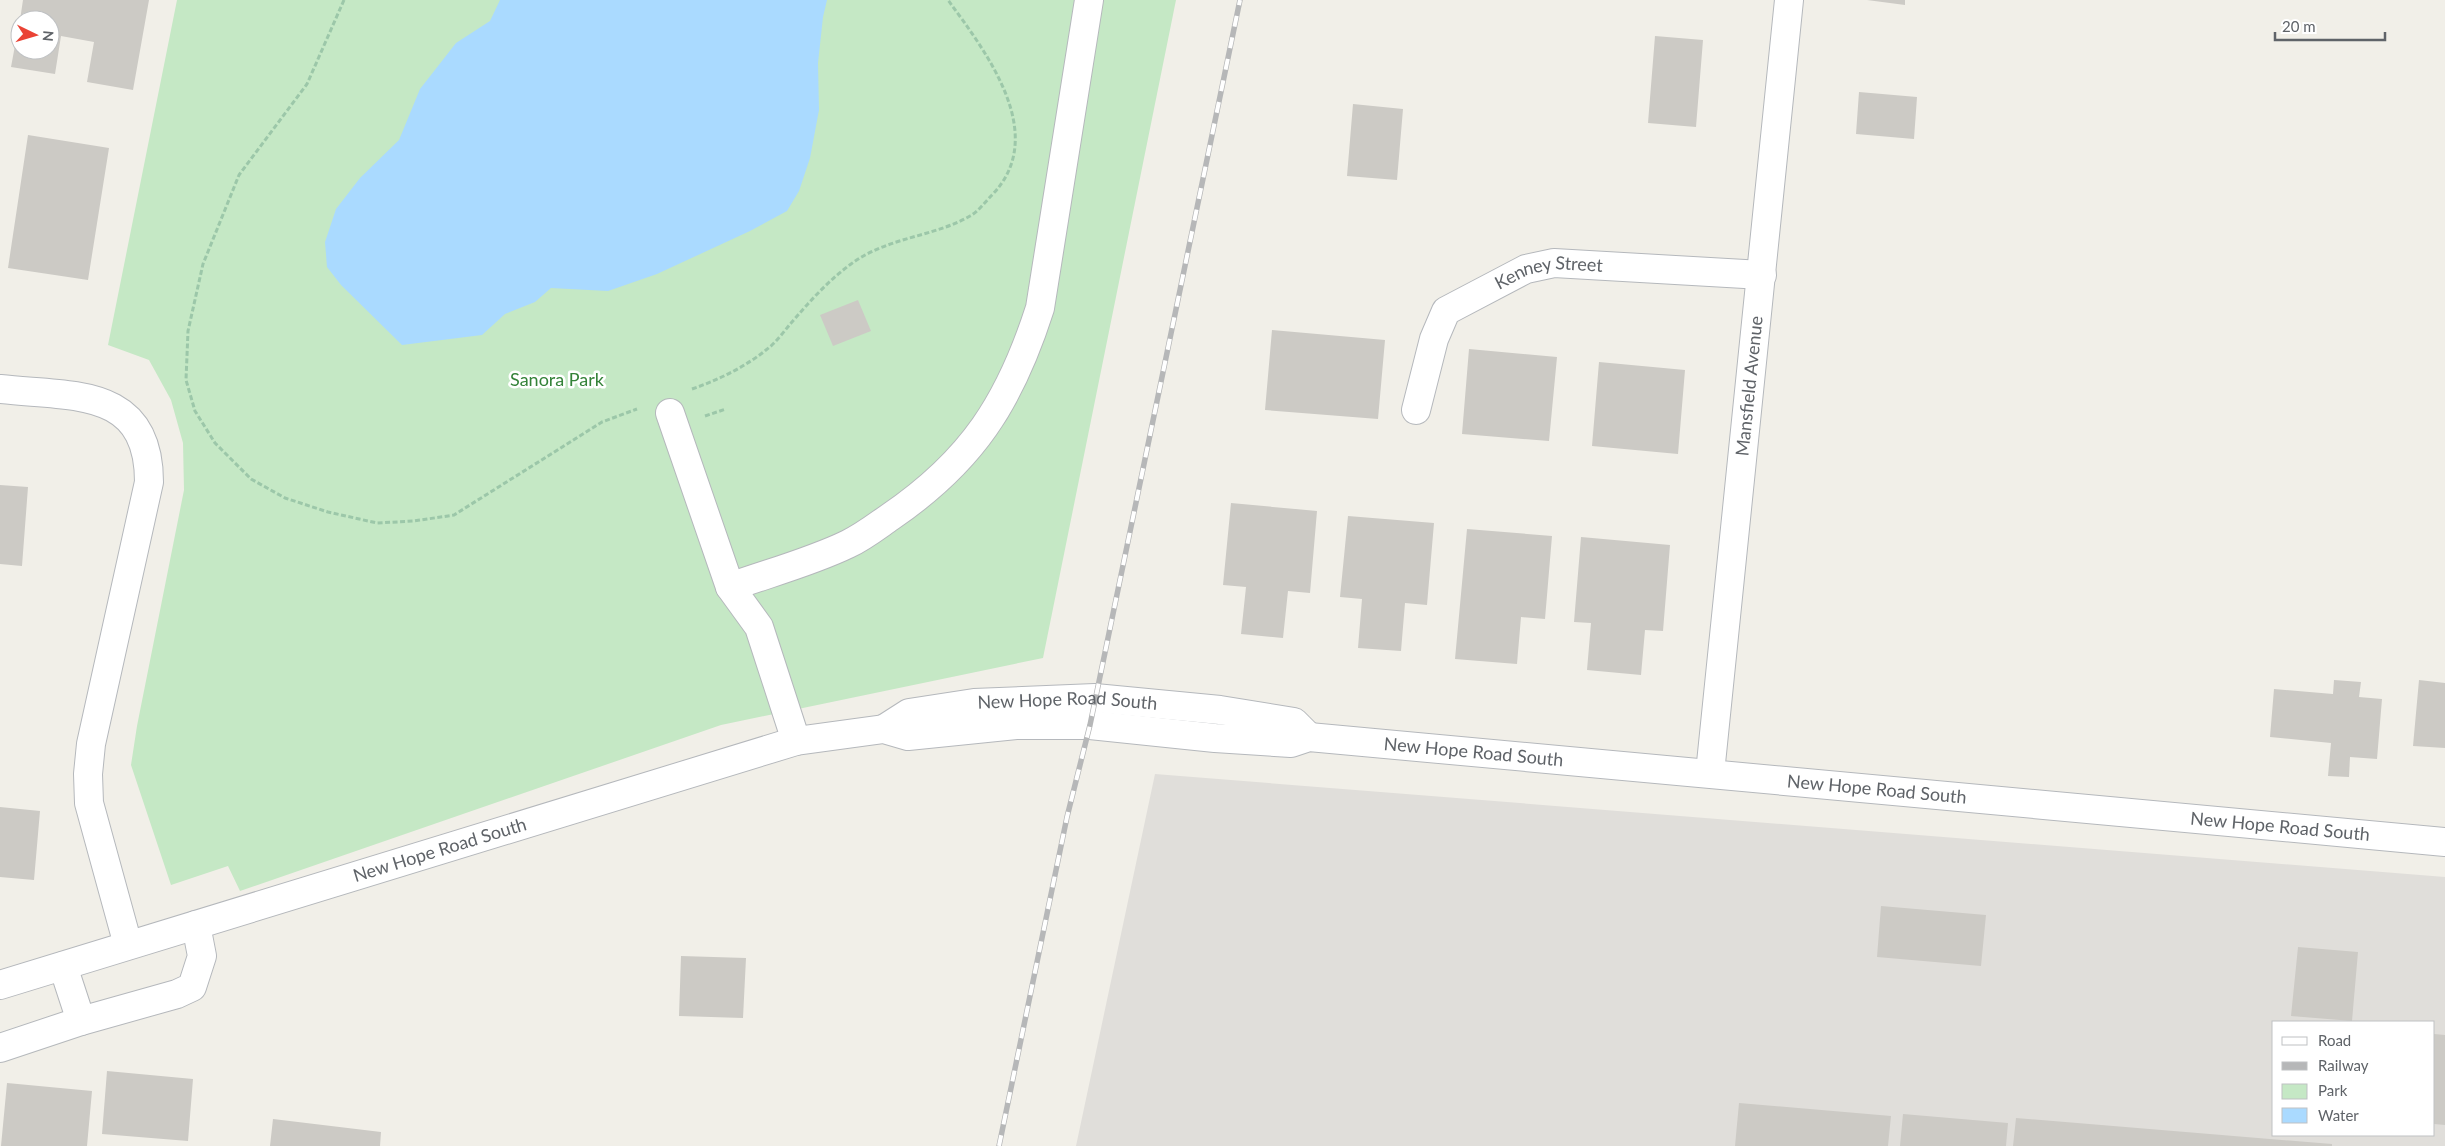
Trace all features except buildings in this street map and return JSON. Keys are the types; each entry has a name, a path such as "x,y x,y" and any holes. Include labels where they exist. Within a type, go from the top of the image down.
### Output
{"street":[{"path":"730,587 850,544 913,501 951,469 1004,399 1026,353 1040,308 1089,0"},
{"name":"Mansfield Avenue","path":"1710,773 1790,0"},
{"name":"Kenney Street","path":"1416,410 1434,339 1446,311 1526,269 1554,263 1762,275"},
{"path":"0,389 100,400 118,409 133,424 142,438 149,460 149,482 91,744 88,774 89,803 128,946"},
{"path":"658,409 730,587 759,627 796,741"},
{"name":"New Hope Road South","path":"0,985 796,741 884,729 908,736 1016,725 1090,725 1215,738 1292,743 1308,737 2445,842"},
{"path":"0,1048 81,1021 177,994 192,987 202,956 196,925"},
{"path":"64,966 81,1021"}],"path":[{"path":"344,0 307,84 239,175 203,264 188,331 186,380 195,412 215,443 252,479 285,498 328,512 377,523 414,522 454,515 602,422 658,409"},
{"path":"690,390 716,380 767,350 815,296 852,263 898,239 942,227 971,216 998,189 1012,164 1017,132 1010,102 970,31 948,0"}],"shaded area":[{"path":"1155,774 2445,877 2445,1146 1076,1146"}],"green space":[{"name":"Sanora Park","path":"177,0 1176,0 1043,658 721,725 240,891 228,866 171,885 131,765 184,490 183,443 171,400 149,360 108,345"}],"water":[{"path":"500,0 827,0 823,17 818,63 819,110 810,158 799,191 787,211 750,231 657,274 608,291 551,288 535,302 505,314 482,335 402,345 341,285 327,267 325,242 336,209 360,178 399,140 420,89 456,43 490,21"}],"railway":[{"path":"999,1146 1067,817 1090,725 1240,0"}]}
